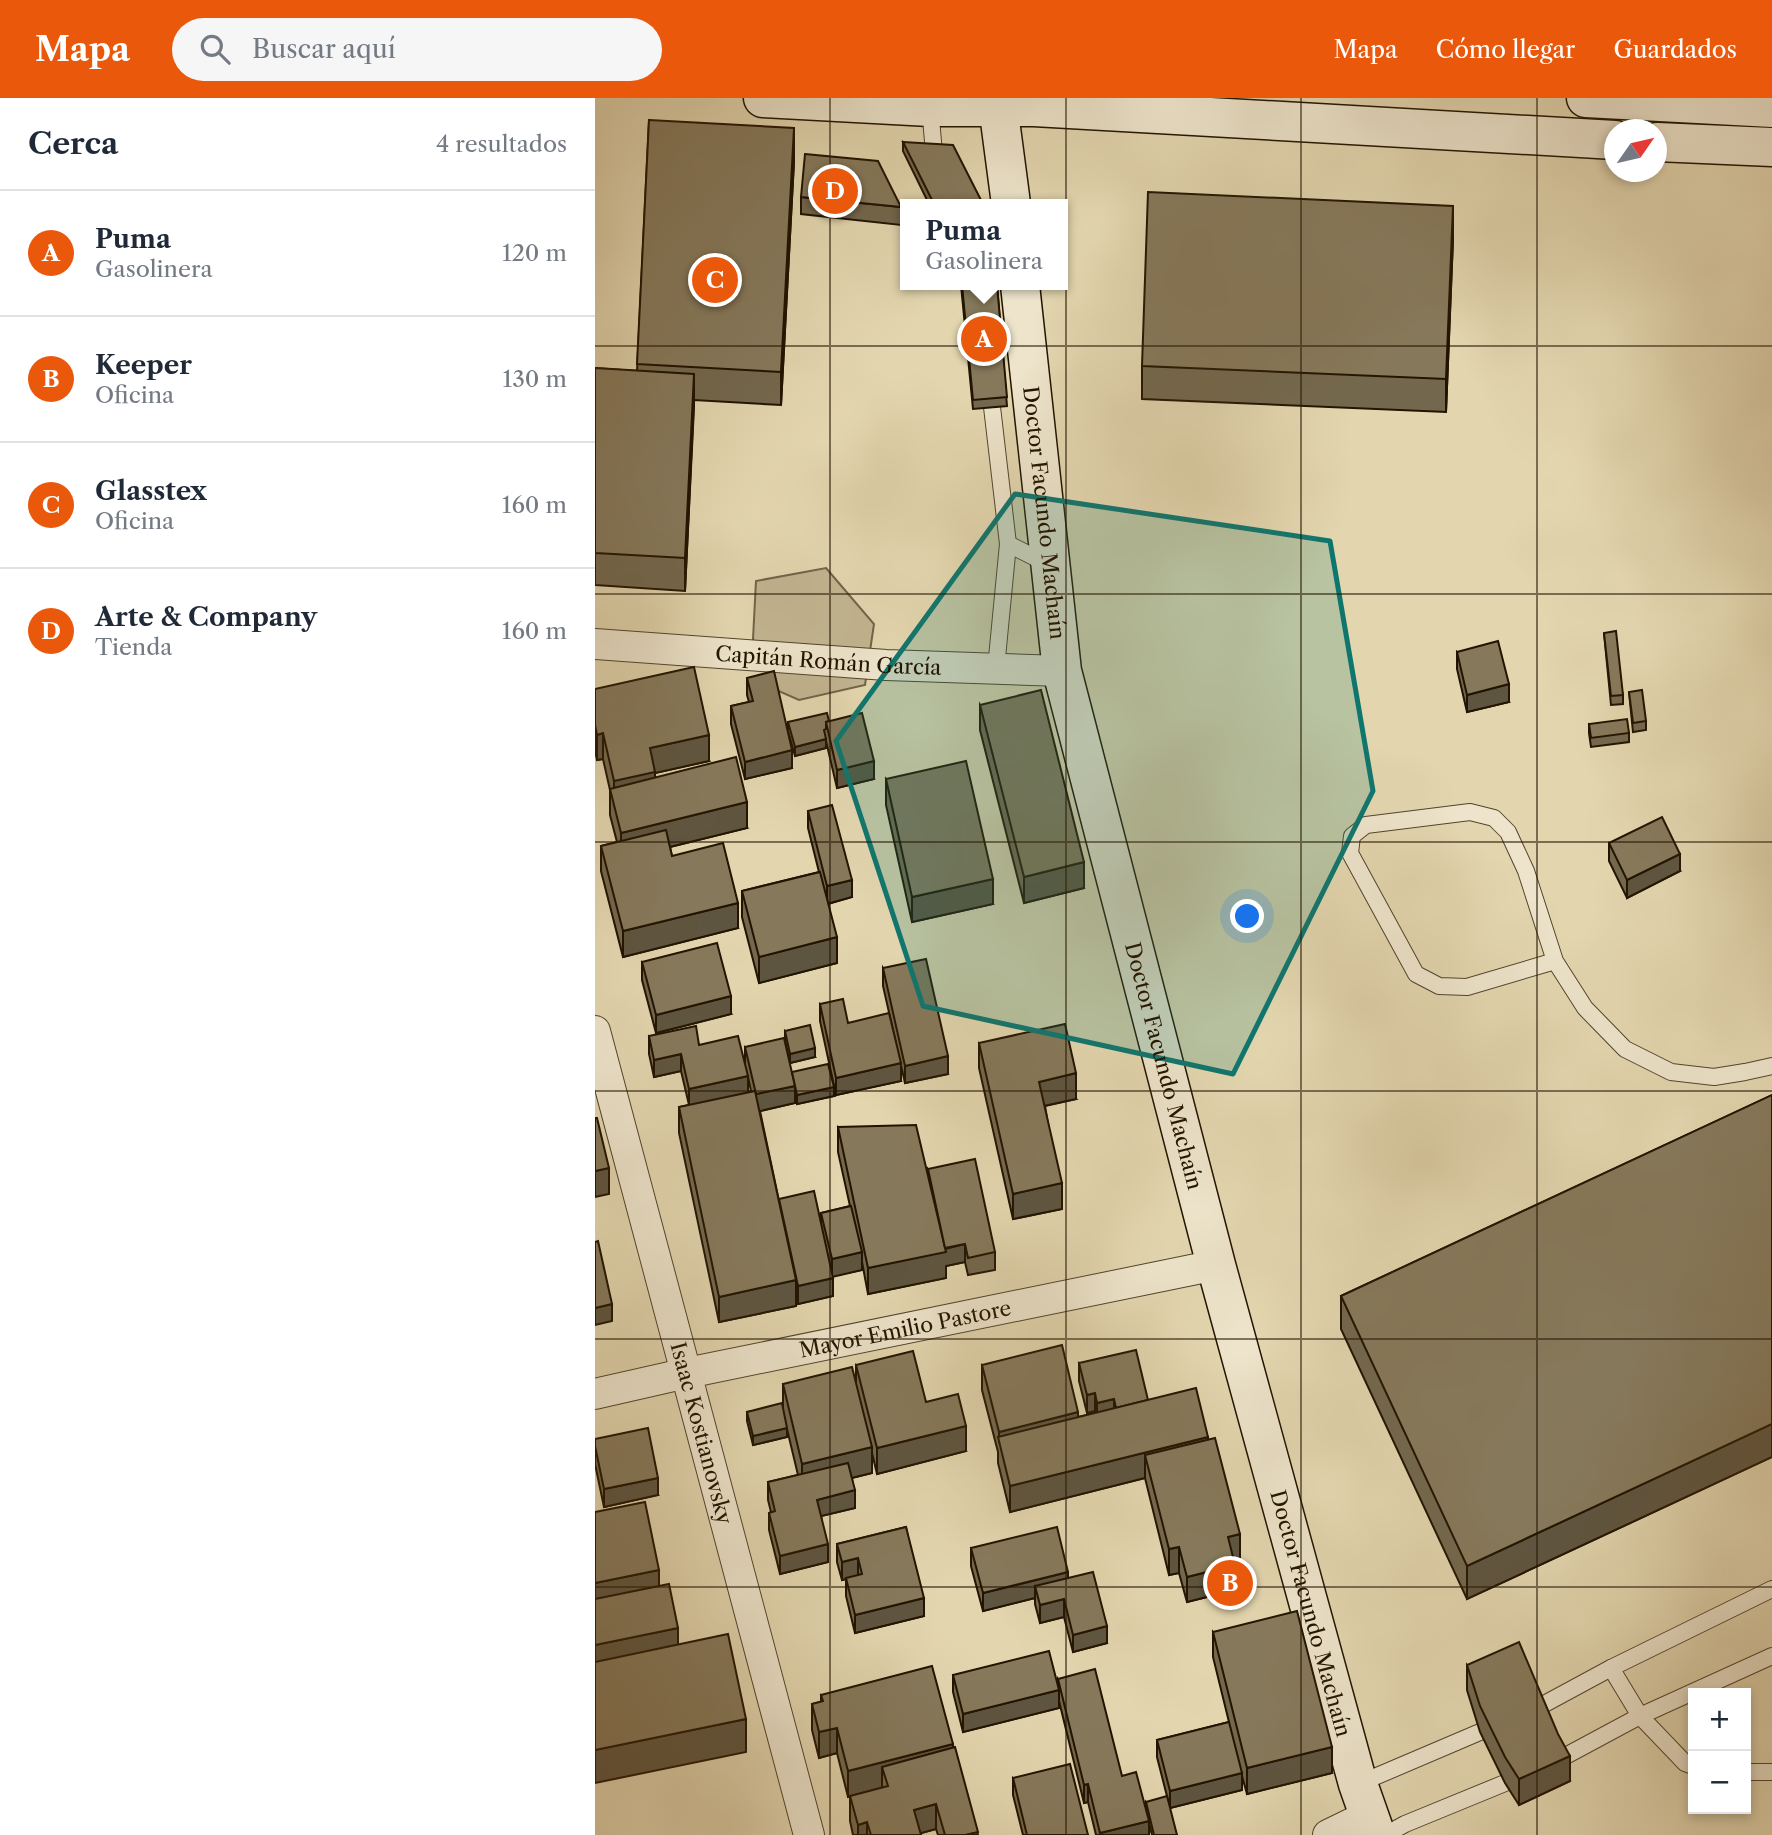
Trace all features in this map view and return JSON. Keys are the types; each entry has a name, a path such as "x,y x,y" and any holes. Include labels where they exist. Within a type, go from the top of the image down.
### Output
{"main road":[{"path":"763,98 930,107 997,102 1604,139"},
{"path":"1586,98 1772,108"},
{"path":"997,102 1010,199"},
{"path":"1667,142 1772,147"},
{"name":"Doctor Facundo Machaín","path":"1021,290 1062,671 1216,1265 1372,1817"}],"street":[{"path":"1594,98 1604,130"},
{"name":"Capitán Román García","path":"595,644 886,665 1062,671"},
{"name":"Isaac Kostianovsky","path":"595,1031 809,1835"},
{"name":"Mayor Emilio Pastore","path":"595,1394 1216,1265"},
{"path":"1328,1835 1372,1817"}],"lane":[{"path":"930,107 934,153"},
{"path":"992,407 1008,544 996,668"},
{"path":"1008,544 1050,565"},
{"path":"1555,961 1467,987 1439,986 1416,974 1350,853 1352,836 1367,825 1457,813 1470,812 1494,818 1508,832 1527,871 1555,961 1584,1008 1625,1049 1671,1072 1714,1077 1772,1066"},
{"path":"1537,1708 1611,1668 1772,1589"},
{"path":"1558,1760 1640,1716 1772,1656"},
{"path":"1611,1668 1640,1716 1688,1764"},
{"path":"1480,1732 1371,1777 1372,1817 1405,1824 1505,1783"},
{"path":"1751,1772 1772,1772"}],"highlighted area":[{"path":"1015,494 1330,541 1373,791 1233,1074 923,1006 836,741"}],"shaded area":[{"path":"826,568 874,624 865,685 799,700 774,689 753,639 756,581"}],"building":[{"path":"649,120 794,128 781,372 637,364"},
{"path":"903,142 953,145 980,199 932,199"},
{"path":"805,154 878,161 900,207 801,197"},
{"path":"1148,192 1453,206 1446,379 1142,366"},
{"path":"962,290 997,290 1007,397 973,400"},
{"path":"595,368 694,374 685,558 595,553"},
{"path":"1616,631 1623,695 1611,696 1604,633"},
{"path":"1498,641 1509,684 1467,695 1457,652"},
{"path":"694,667 709,735 650,748 655,772 614,781 603,733 597,735 595,689"},
{"path":"774,671 792,750 745,762 731,706 753,701 747,678"},
{"path":"1041,690 1084,862 1024,877 980,705"},
{"path":"1642,690 1646,721 1633,723 1629,692"},
{"path":"827,713 829,721 826,722 824,730 826,739 795,747 788,722"},
{"path":"862,713 874,761 837,770 826,722"},
{"path":"1627,719 1629,733 1591,738 1589,724"},
{"path":"736,757 747,802 621,833 610,789"},
{"path":"966,761 993,879 912,897 886,779"},
{"path":"832,805 852,880 827,886 808,811"},
{"path":"1662,817 1680,854 1627,880 1609,843"},
{"path":"666,830 672,856 723,843 738,903 623,931 601,846"},
{"path":"820,872 837,937 759,957 742,891"},
{"path":"717,943 731,996 656,1015 642,962"},
{"path":"926,959 948,1056 905,1066 883,968"},
{"path":"843,999 848,1023 889,1013 901,1063 836,1078 820,1004"},
{"path":"1065,1024 1076,1073 1039,1082 1062,1183 1013,1194 979,1043"},
{"path":"810,1025 815,1048 790,1054 785,1031"},
{"path":"696,1026 699,1045 738,1036 748,1076 689,1089 681,1054 654,1060 649,1036"},
{"path":"784,1038 795,1086 756,1094 745,1047"},
{"path":"828,1064 834,1087 797,1095 792,1072"},
{"path":"755,1091 796,1280 719,1297 679,1107"},
{"path":"1772,1095 1772,1424 1467,1566 1341,1296"},
{"path":"595,1118 609,1168 595,1171"},
{"path":"916,1125 946,1252 868,1268 838,1127"},
{"path":"975,1159 995,1252 968,1258 965,1244 945,1248 928,1169"},
{"path":"814,1191 833,1278 798,1286 779,1199"},
{"path":"851,1206 862,1252 832,1259 821,1213"},
{"path":"598,1241 612,1304 595,1308 595,1242"},
{"path":"1062,1345 1078,1412 999,1432 982,1365"},
{"path":"1136,1350 1148,1400 1116,1408 1114,1399 1097,1403 1095,1393 1087,1395 1079,1363"},
{"path":"913,1351 926,1402 958,1394 966,1426 877,1448 856,1365"},
{"path":"852,1367 872,1447 802,1464 783,1384"},
{"path":"1196,1388 1208,1437 1010,1486 998,1437"},
{"path":"782,1403 787,1428 753,1436 747,1412"},
{"path":"648,1428 658,1478 604,1489 595,1439"},
{"path":"1215,1438 1240,1534 1228,1537 1235,1565 1187,1577 1179,1547 1169,1549 1145,1455"},
{"path":"848,1463 855,1490 817,1500 828,1544 780,1556 769,1513 775,1511 768,1482"},
{"path":"645,1502 659,1570 595,1583 595,1512"},
{"path":"906,1527 924,1598 855,1615 846,1578 862,1574 858,1558 842,1562 837,1544"},
{"path":"1057,1527 1068,1572 983,1593 971,1548"},
{"path":"1093,1572 1107,1626 1073,1635 1064,1599 1040,1605 1035,1586"},
{"path":"669,1584 678,1628 595,1645 595,1599"},
{"path":"1297,1611 1332,1747 1247,1768 1213,1632"},
{"path":"728,1634 746,1719 595,1750 595,1662"},
{"path":"1519,1642 1570,1756 1519,1779 1480,1706 1467,1665"},
{"path":"1049,1651 1059,1690 963,1714 953,1675"},
{"path":"932,1666 953,1744 848,1771 837,1728 819,1732 812,1704 823,1701 821,1695"},
{"path":"1095,1669 1122,1776 1136,1772 1149,1821 1100,1833 1088,1784 1084,1785 1058,1679"},
{"path":"1229,1722 1242,1773 1170,1791 1157,1740"},
{"path":"955,1747 978,1832 945,1835 936,1804 914,1810 921,1835 871,1835 867,1822 858,1825 850,1796 888,1786 882,1767"},
{"path":"1070,1764 1088,1835 1027,1835 1013,1778"},
{"path":"1167,1796 1177,1835 1154,1835 1146,1802"}],"place":[{"name":"Arte & Company","path":"835,191"},
{"name":"Glasstex","path":"715,280"},
{"name":"Puma","path":"984,339"},
{"name":"Keeper","path":"1230,1583"}]}
